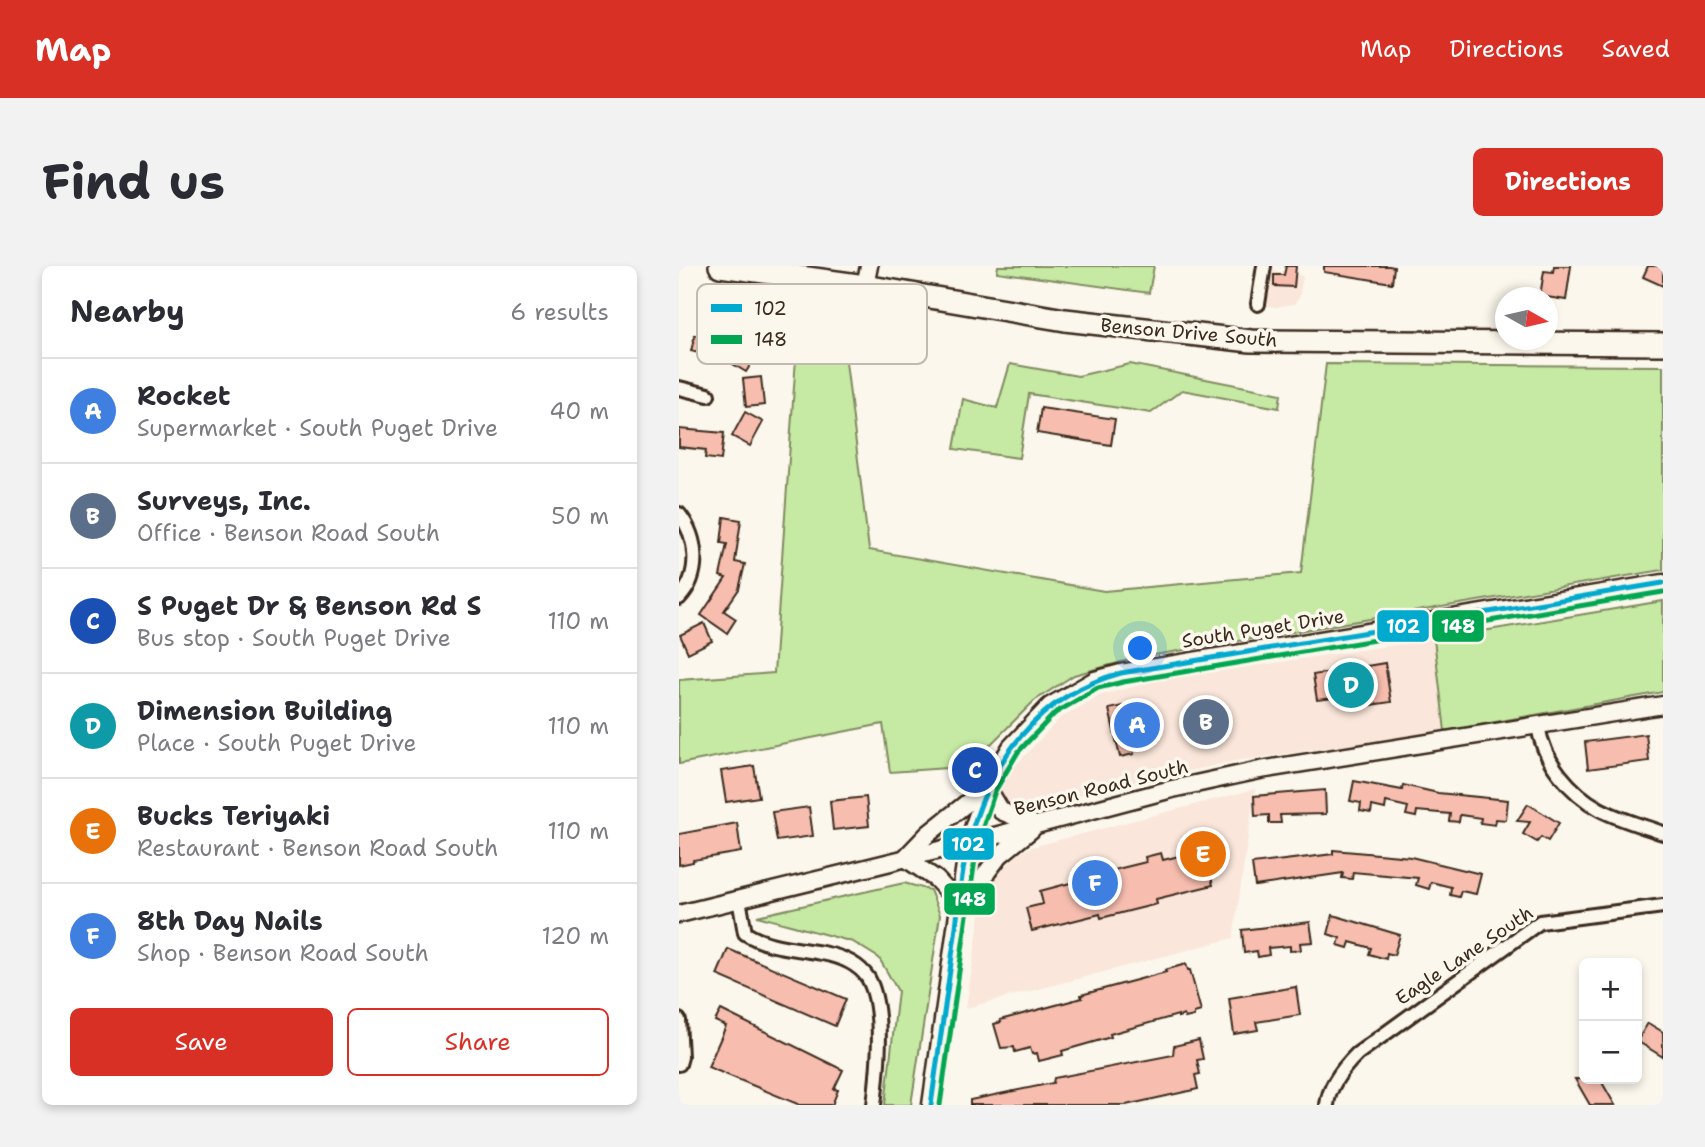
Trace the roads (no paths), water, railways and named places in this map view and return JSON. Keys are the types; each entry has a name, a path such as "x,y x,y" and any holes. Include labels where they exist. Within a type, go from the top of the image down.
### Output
{"main road":[{"name":"Benson Drive South","path":"720,266 867,276 903,284"},
{"name":"Benson Drive South","path":"927,289 1065,320 1251,341 1663,344"}],"street":[{"path":"1258,304 1263,266"},
{"path":"679,388 708,395"},
{"path":"679,514 692,534 695,549 689,583 679,598"},
{"name":"South Puget Drive","path":"931,1105 968,843 987,788 1011,747 1029,725 1050,706 1095,680 1663,583"},
{"name":"Benson Road South","path":"679,914 968,843 1172,789 1260,770 1663,705"},
{"path":"1538,726 1550,762 1574,793 1605,813 1663,833"},
{"path":"987,788 1001,811 1035,825 1000,855 986,872 975,895 960,905 936,879 905,858 927,834 987,788"},
{"path":"739,899 745,933 755,940 829,954 850,961 867,978 876,1003 877,1015 874,1105"},
{"name":"Eagle Lane South","path":"1327,1105 1328,1093 1357,1054 1540,922 1663,906"},
{"path":"679,1020 679,1064"}],"place":[{"name":"Dimension Building","path":"1351,685"},
{"name":"Surveys, Inc.","path":"1206,722"},
{"name":"Rocket","path":"1137,725"},
{"name":"S Puget Dr & Benson Rd S","path":"975,770"},
{"name":"Bucks Teriyaki","path":"1203,854"},
{"name":"8th Day Nails","path":"1095,883"}]}
